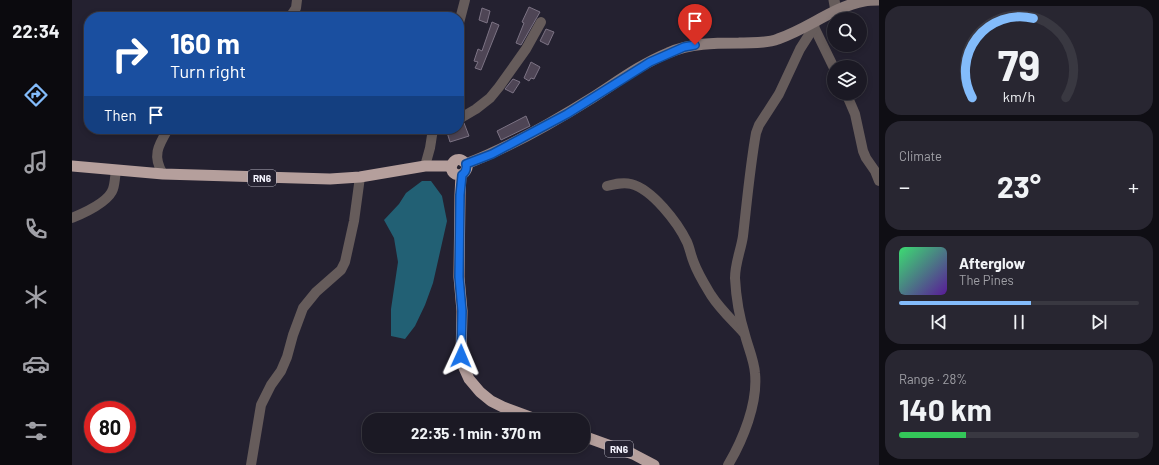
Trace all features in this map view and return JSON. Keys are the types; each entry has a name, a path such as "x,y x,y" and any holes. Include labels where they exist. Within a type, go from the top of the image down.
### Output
{"highway":[{"name":"RN6","path":"72,166 163,174 330,179 360,177 425,166 452,166 455,161 459,159 463,160 466,164"},
{"path":"466,164 467,168 462,175 460,195 459,277 462,311 461,356 464,368 469,378 480,392 491,401 502,407 519,413"},
{"path":"452,166 453,173 462,175"},
{"name":"RN6","path":"590,439 633,454 654,465"}],"main road":[{"path":"466,164 492,154 567,114 650,62 668,53 684,47 707,44 761,43 778,40 815,25 835,5 879,0"}],"street":[{"path":"293,12 298,0"},
{"path":"462,12 465,0"},
{"path":"464,116 476,109 494,93 526,49 541,22"},
{"path":"815,25 830,60"},
{"path":"728,465 738,449 747,426 753,402 755,372 738,306 736,273 756,133 759,125 779,94 800,49 815,25"},
{"path":"849,100 855,114 863,151 866,158 875,170 879,181"},
{"path":"163,174 158,166 157,151 166,134"},
{"path":"425,166 432,134"},
{"path":"72,218 101,203 109,196 113,190 116,170"},
{"path":"251,465 262,405 271,385 281,371 287,357 292,335 301,313 316,292 341,270 345,262 354,221 360,177"},
{"path":"607,186 617,183 632,184 648,193 662,207 676,223 687,242 693,262 712,296 744,333"}],"water":[{"path":"422,181 431,181 442,196 447,221 433,283 415,326 405,339 391,336 391,309 398,262 394,238 384,220 399,204 406,193"}],"building":[{"path":"529,7 540,12 521,45 516,43 524,23 522,22"},
{"path":"482,8 490,11 487,23 479,20"},
{"path":"492,22 499,25 481,70 475,68 478,62 474,61 478,49 482,51"},
{"path":"546,29 554,32 548,45 540,41"},
{"path":"531,62 540,67 534,79 531,78 529,81 524,78"},
{"path":"513,79 520,82 513,93 505,89"},
{"path":"526,116 530,126 501,140 497,131"},
{"path":"464,123 469,136 450,142 448,134 464,134"}],"route":[{"path":"461,356 462,311 459,277 460,195 462,175 467,168 466,164 492,154 567,114 650,62 668,53 684,47 695,45"}]}
